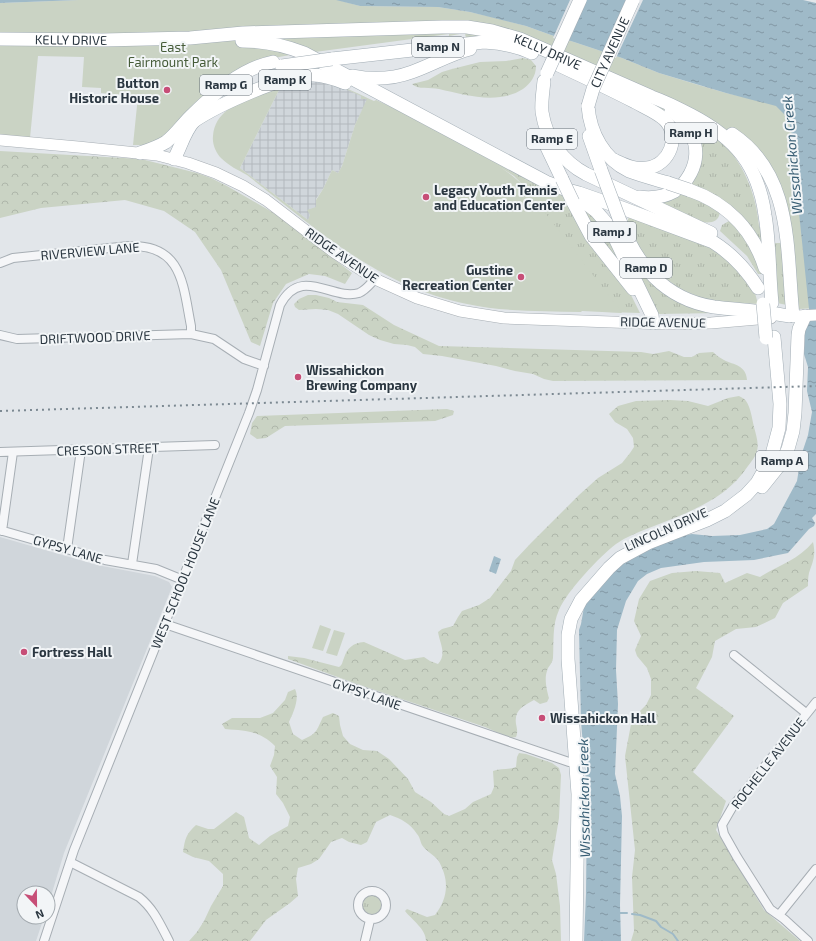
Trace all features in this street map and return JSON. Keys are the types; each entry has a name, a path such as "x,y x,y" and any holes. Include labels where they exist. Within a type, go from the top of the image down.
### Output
{"main road":[{"path":"580,0 536,97 536,122 563,184 591,236 628,280 653,324"},
{"name":"CITY AVENUE","path":"588,106 593,89 633,0"},
{"name":"KELLY DRIVE","path":"0,39 103,40 190,38 243,33 455,27 478,29 512,36 546,49 652,98 674,106 701,120 723,134 731,142 744,158 755,176 766,216 770,265 764,289"},
{"path":"328,57 473,35 491,34 512,36"},
{"name":"KELLY DRIVE","path":"190,38 281,45 304,53 527,173 563,184 584,194 713,242 738,261 764,289"},
{"name":"Ramp N","path":"190,121 239,82 278,64 328,57 484,42 502,44 529,52 617,93 654,113 667,123 671,133 672,143 669,154 661,162 650,167 639,168 614,160 597,140 590,123 588,106"},
{"path":"344,74 374,78 397,76 413,72 456,53 481,48 498,47 529,52"},
{"name":"Ramp K","path":"190,121 254,92 290,78 308,75 320,75 333,78 412,111"},
{"name":"Ramp E","path":"545,77 542,114 551,137 561,154 571,165 656,208 710,232 725,242 744,261 764,289"},
{"name":"Ramp H","path":"652,98 682,119 688,126 694,139 696,153 695,160 690,174 679,186"},
{"name":"Ramp D","path":"588,106 588,133 620,221 629,243 640,260 654,277 673,292 689,300 706,305 801,316"},
{"path":"701,120 721,127 740,140 761,161 773,181 781,202 801,316"},
{"path":"140,153 164,143 190,121"},
{"path":"174,159 180,149 190,121"},
{"name":"RIDGE AVENUE","path":"0,140 140,153 174,159 216,173 255,193 275,206 335,253 375,279 392,288 431,303 474,314 504,318 653,324 711,323 801,316"},
{"path":"614,160 628,170 679,186 716,202 731,213 745,228 760,253 765,268 764,289"},
{"name":"Ramp J","path":"563,184 589,205 609,226 652,315 653,324"},
{"path":"630,194 654,198 666,195 679,186"},
{"name":"LINCOLN DRIVE","path":"576,941 578,782 568,651 569,626 573,613 586,594 609,568 627,554 648,543 716,516 746,495 759,479 771,458 778,438 780,411 764,289"},
{"name":"Ramp A","path":"732,506 750,497 762,487 778,468 788,449 794,422 798,335 801,316"},
{"name":"LINCOLN DRIVE","path":"568,941 570,798 569,762 560,650 562,625 566,609 580,588 602,564 616,552 642,537 718,506 738,492 753,475 764,454 771,430 772,404 770,337"}],"street":[{"name":"RIVERVIEW LANE","path":"0,263 13,258 129,246 152,248 169,258 180,274 191,326 191,334"},
{"name":"WEST SCHOOL HOUSE LANE","path":"44,941 70,862 249,413 264,366 280,305 286,295 300,287 309,286 347,294 364,290 375,279"},
{"name":"DRIFTWOOD DRIVE","path":"0,335 12,339 22,339 191,334 214,339 244,359 264,366"},
{"name":"CRESSON STREET","path":"0,452 215,445"},
{"path":"132,564 149,448"},
{"path":"67,549 81,450"},
{"path":"1,530 13,452"},
{"name":"GYPSY LANE","path":"1,530 110,561 156,569 183,580"},
{"name":"GYPSY LANE","path":"165,624 569,762"},
{"path":"734,655 806,714"},
{"name":"ROCHELLE AVENUE","path":"779,915 772,911 766,904 724,834 722,825 733,806 816,702"},
{"path":"70,862 139,897 155,913 169,941"},
{"path":"808,941 779,915 816,869"},
{"path":"365,941 370,920"}],"shaded area":[{"path":"325,80 367,98 367,101 355,125 342,166 338,173 332,170 323,189 316,199 316,207 308,220 240,168 281,86 292,82"},
{"path":"0,537 97,565 155,576 169,582 172,587 64,853 54,885 16,885 16,925 41,925 36,941 0,941"}],"green space":[{"name":"East Fairmount Park","path":"79,0 338,0 360,6 438,7 470,12 526,26 622,58 659,73 695,84 726,93 816,114 816,308 799,309 767,176 699,124 677,119 528,46 466,39 465,33 315,52 292,52 290,55 268,59 170,133 149,145 133,145 138,96 101,93 101,88 82,87 84,57 38,56 30,138 0,136 0,3"},
{"path":"523,58 531,60 536,66 532,79 523,89 503,97 492,98 470,96 436,88 417,87 412,84 428,80 442,72 480,62 506,61"},
{"path":"296,81 281,86 240,168 308,220 310,215 307,210 316,207 316,200 332,170 338,173 342,166 355,125 367,99 361,99 361,96 332,83 374,101 376,100 417,119 421,123 490,160 515,178 527,189 622,313 524,311 481,307 435,296 376,270 323,235 247,175 224,161 218,154 213,142 215,127 219,119 230,108 246,99 279,86"},
{"path":"687,119 718,138 735,157 747,178 755,202 759,226 761,229 761,241 743,219 694,196 720,212 717,219 712,222 695,220 664,207 661,200 692,179"},
{"path":"0,151 141,159 197,173 227,186 279,216 352,273 345,284 325,276 309,274 286,284 273,303 260,346 251,342 221,270 195,232 164,211 125,200 41,208 0,218"},
{"path":"487,158 538,185 581,204 608,233 630,293 640,313 607,312 527,189 514,176"},
{"path":"629,217 707,244 733,262 755,293 758,304 709,301 680,289 657,272 648,261 633,238 627,222"},
{"path":"729,221 741,230 758,260 762,274 758,274 747,256 720,231 722,225"},
{"path":"773,243 782,243 787,305 777,303"},
{"path":"645,277 719,313 658,314 641,279"},
{"path":"308,295 329,298 337,302 363,305 394,325 439,346 641,352 653,354 669,351 684,357 692,357 699,353 713,352 723,359 742,368 747,380 553,381 533,374 496,366 423,354 415,347 380,340 369,335 338,314 328,310 299,310 295,307 294,304 299,299"},
{"path":"739,396 745,400 749,407 756,436 758,448 753,459 739,478 716,497 691,511 620,541 584,574 563,602 555,622 553,658 546,674 549,698 547,702 540,704 534,700 520,709 516,715 516,737 510,738 485,727 288,659 288,656 304,658 339,667 349,649 354,645 364,642 405,660 424,657 438,664 441,660 442,649 438,632 442,629 453,626 462,611 479,605 490,598 511,571 515,560 531,543 579,495 598,478 622,463 630,453 634,447 633,438 627,429 615,422 609,414 618,406 636,401 688,401 708,406 728,398"},
{"path":"447,409 454,411 453,415 435,421 285,426 266,438 257,439 250,434 252,423 257,416"},
{"path":"813,542 814,555 808,586 783,603 775,618 756,627 736,629 715,641 712,657 696,688 734,716 693,772 726,801 716,830 764,910 800,941 631,941 634,931 632,877 635,850 625,756 632,719 646,705 651,695 651,679 647,668 637,656 635,650 641,636 634,621 639,599 650,581 672,573 696,571 720,573 725,583 747,573 760,577 795,558"},
{"path":"320,625 331,629 323,651 312,648"},
{"path":"334,630 345,633 337,656 326,653"},
{"path":"295,689 297,697 289,722 293,734 302,740 316,731 323,717 333,713 339,716 343,736 350,744 363,750 377,751 389,759 408,779 415,792 431,802 444,814 449,816 465,809 473,802 491,794 494,787 493,771 516,767 519,753 552,763 559,768 561,775 559,818 552,860 556,874 560,906 561,941 426,941 424,933 405,911 407,909 427,917 435,915 443,902 446,889 446,882 442,867 438,860 422,845 419,836 408,824 390,815 376,822 367,842 361,845 349,842 342,838 331,842 319,859 311,864 298,868 296,879 298,896 266,920 250,941 189,941 204,921 223,886 223,874 209,861 193,857 183,852 185,840 190,831 196,825 208,829 214,829 236,812 244,817 249,838 259,845 270,836 288,826 290,817 283,803 276,794 277,777 270,766 274,755 275,746 258,734 225,729 222,724 232,718 260,718 273,713 285,700 288,692"},
{"path":"375,894 381,898 383,902 382,910 377,916 372,918 368,916 361,908 361,902 364,897"}],"water":[{"path":"0,0 79,0 0,3"},
{"path":"336,0 803,0 816,3 816,514 812,518 815,523 814,526 809,529 788,553 754,560 704,562 661,568 647,574 638,581 626,601 617,630 616,670 618,704 615,774 620,796 622,816 620,905 621,941 584,941 587,795 581,721 579,630 587,599 616,568 638,554 680,536 692,534 712,536 740,535 767,529 774,524 797,481 801,456 808,435 812,412 807,391 808,367 804,354 805,329 809,309 798,203 796,154 790,126 785,115 776,106 659,73 622,58 526,26 470,12 438,7 360,6"},
{"path":"494,556 501,559 496,574 489,571"}],"pier":[{"path":"570,0 587,0 568,42 553,38"},
{"path":"626,0 643,0 616,58 602,53"}],"waterway":[{"path":"618,913 627,913"},
{"path":"632,914 640,915 656,921 661,927 673,934 678,941"}],"railway":[{"path":"0,411 816,386"}],"place":[{"name":"Button Historic House","path":"167,90"},
{"name":"Legacy Youth Tennis and Education Center","path":"426,197"},
{"name":"Gustine Recreation Center","path":"521,277"},
{"name":"Wissahickon Brewing Company","path":"298,377"},
{"name":"Fortress Hall","path":"24,652"},
{"name":"Wissahickon Hall","path":"542,718"}],"water label":[{"name":"Wissahickon Creek","path":"792,155"},
{"name":"Wissahickon Creek","path":"584,798"}]}
